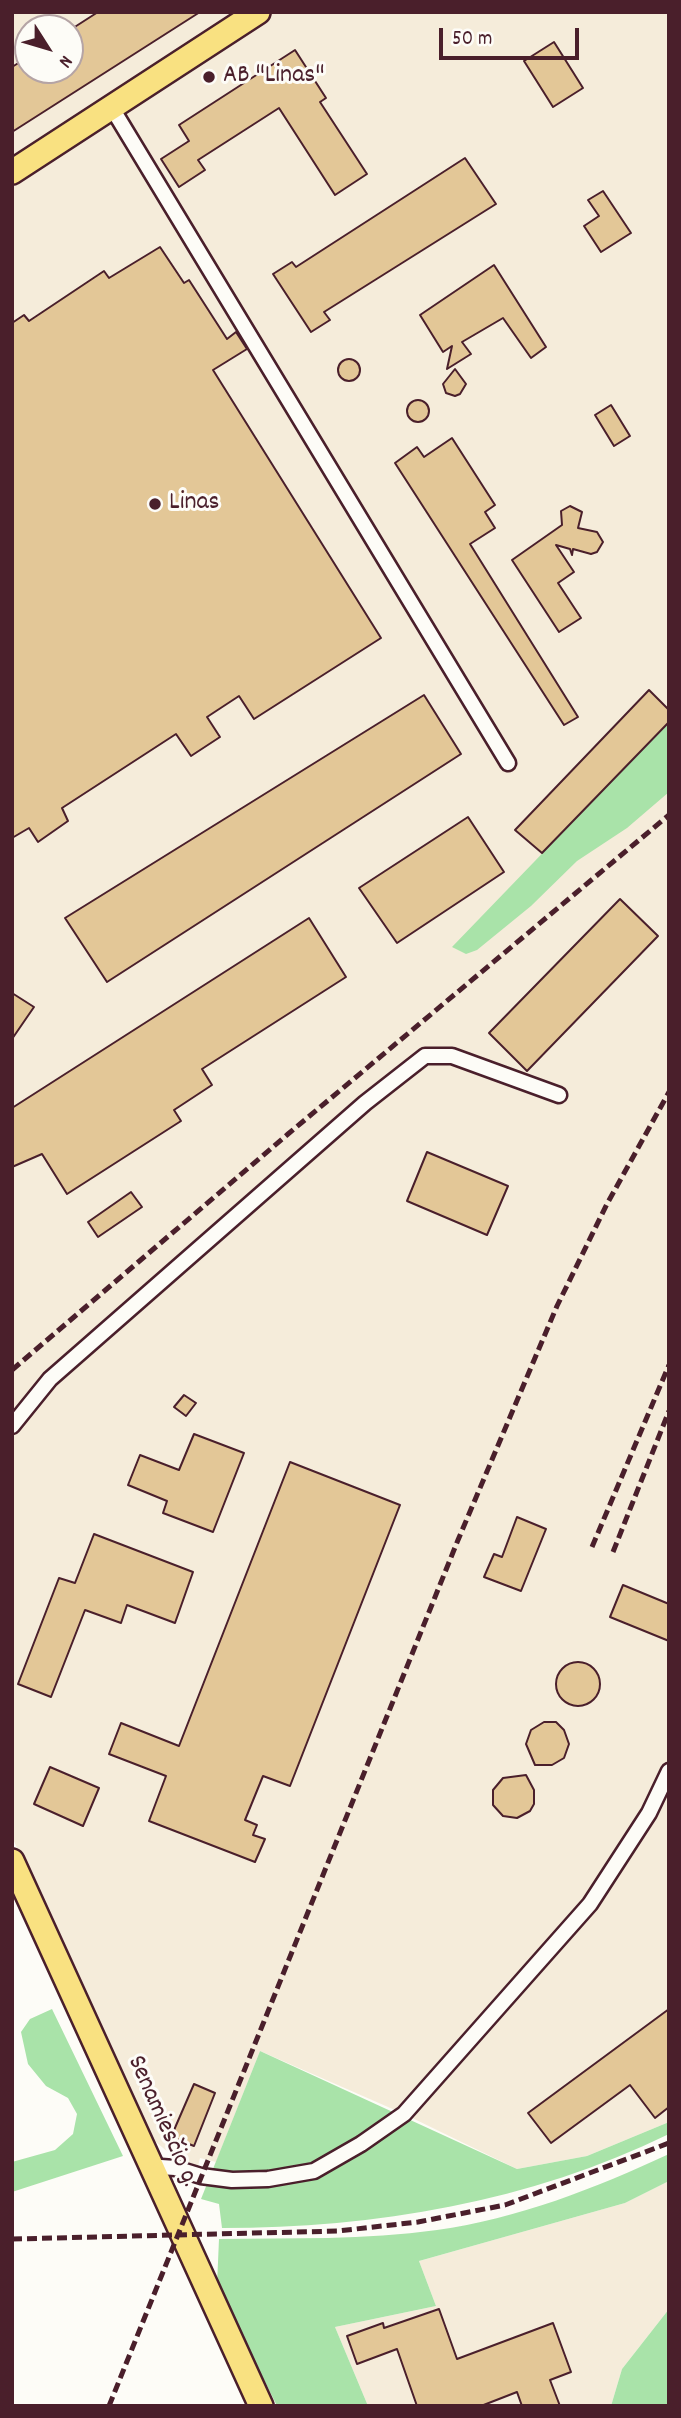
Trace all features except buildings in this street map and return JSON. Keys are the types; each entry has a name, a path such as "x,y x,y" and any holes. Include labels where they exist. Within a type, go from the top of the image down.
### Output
{"main road":[{"path":"12,172 258,12"},
{"name":"Senamiesčio g.","path":"12,1861 261,2406"}],"street":[{"path":"112,108 508,763"},
{"path":"12,1426 50,1379 365,1103 425,1056 452,1056 559,1096"},
{"path":"152,2170 161,2167 175,2168 201,2176 232,2180 268,2179 314,2171 404,2115 590,1904 649,1813 669,1771"}],"shaded area":[{"path":"12,12 669,12 669,2122 587,2156 517,2169 404,2114 260,2051 216,2162 200,2158 198,2166 174,2157 151,2138 12,1837"},
{"path":"669,2181 669,2309 622,2369 611,2406 368,2406 335,2327 436,2306 419,2261 625,2203"}],"green space":[{"path":"669,722 669,792 627,828 577,861 531,906 477,950 466,954 452,947"},
{"path":"52,2009 123,2156 12,2192 12,2162 55,2150 73,2134 77,2114 68,2098 46,2086 28,2064 21,2032 30,2019"},
{"path":"260,2051 517,2169 587,2156 669,2122 669,2134 616,2158 562,2177 507,2194 451,2206 337,2223 222,2228 219,2204 201,2199"},
{"path":"669,2154 669,2181 625,2203 419,2261 436,2306 335,2327 368,2406 277,2406 217,2285 219,2239 383,2235 467,2225 556,2201"},
{"path":"669,2309 669,2406 611,2406 622,2369"}],"railway":[{"path":"12,1370 288,1134 669,815"},
{"path":"109,2406 458,1540 557,1306 607,1204 669,1092"},
{"path":"592,1547 669,1365"},
{"path":"613,1552 669,1411"},
{"path":"12,2239 338,2231 418,2222 505,2205 669,2143"}],"place":[{"name":"AB \"Linas\"","path":"209,77"},
{"name":"Linas","path":"155,504"}]}
